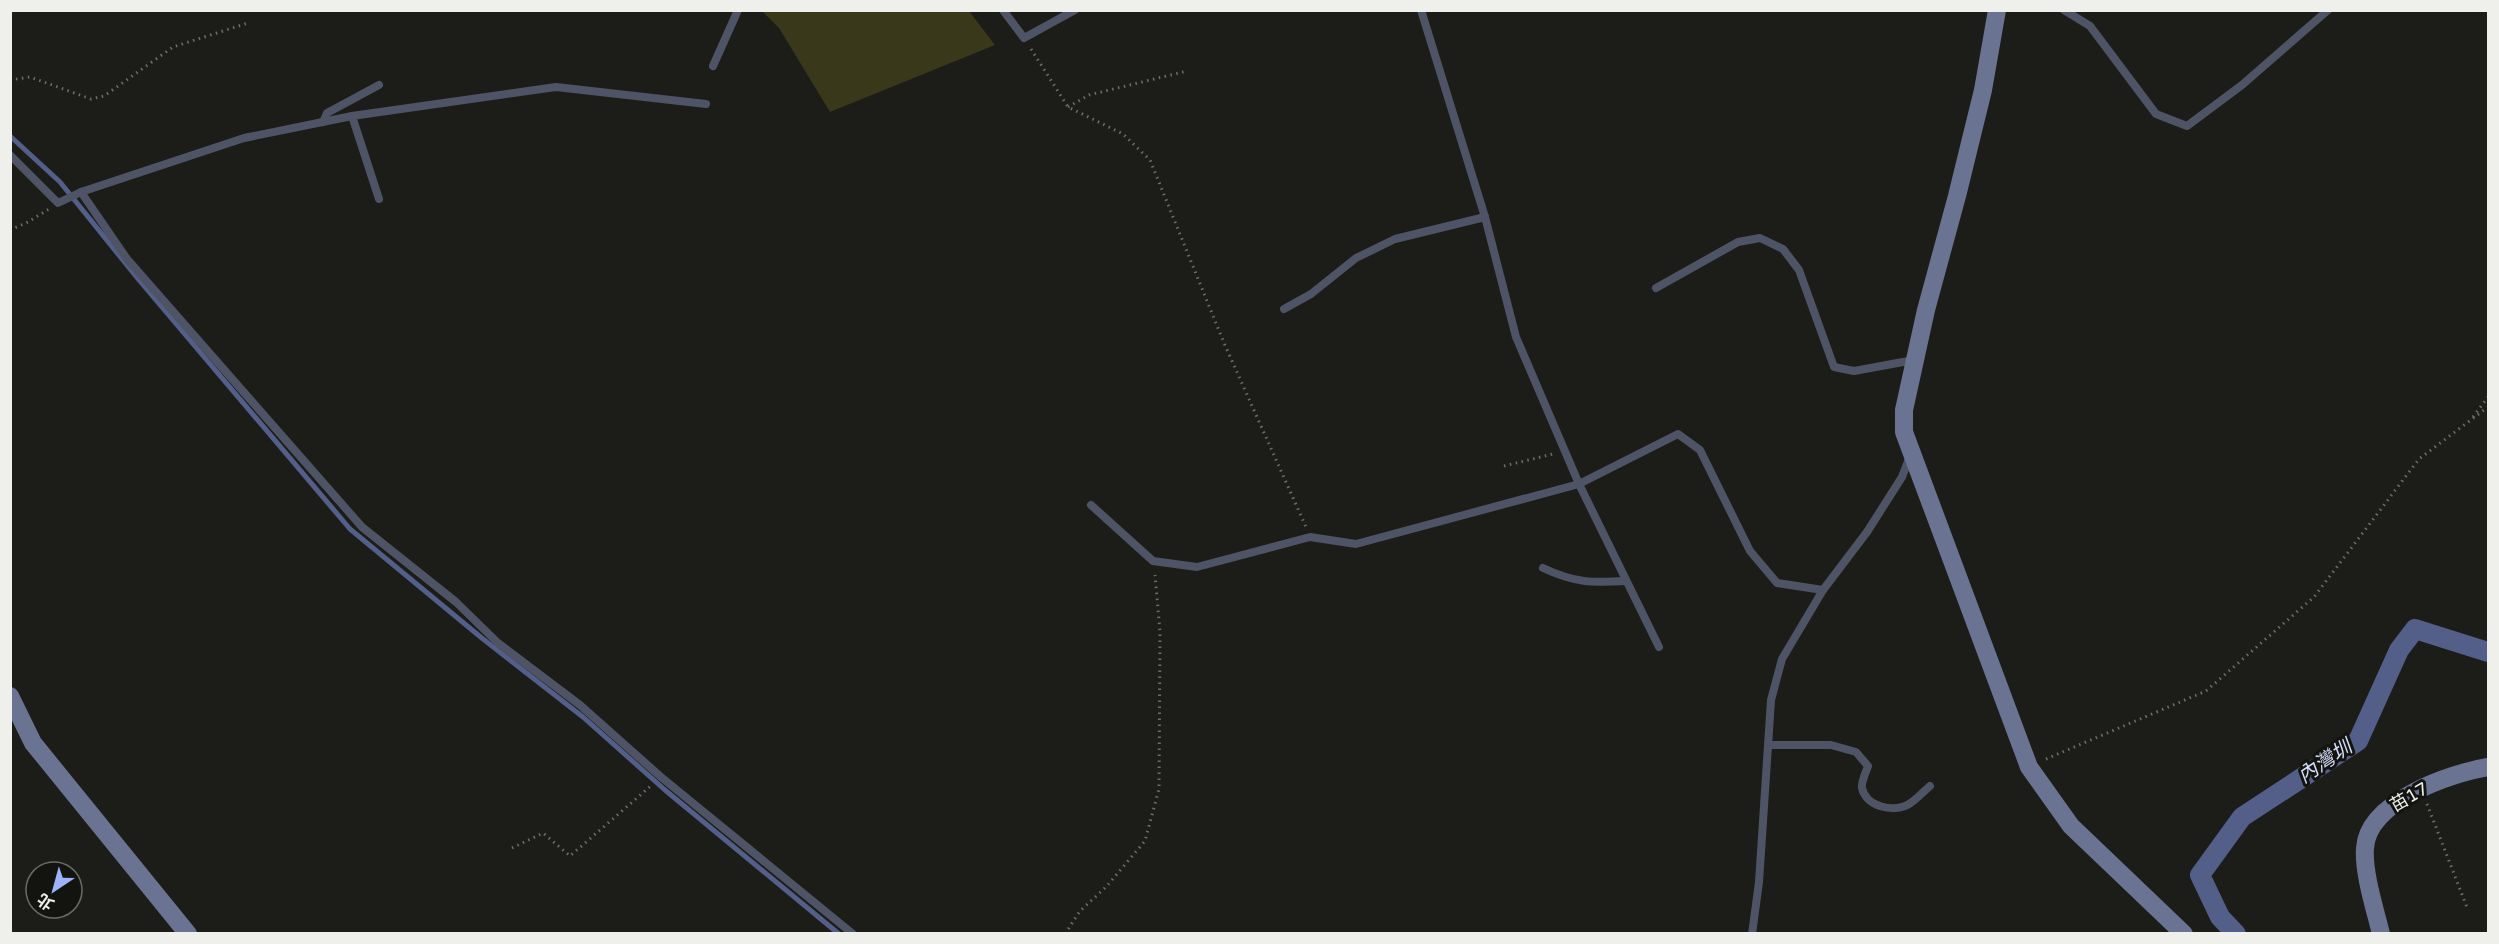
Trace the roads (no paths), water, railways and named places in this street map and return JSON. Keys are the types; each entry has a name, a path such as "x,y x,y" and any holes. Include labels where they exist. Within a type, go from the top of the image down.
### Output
{"street":[{"path":"1997,10 1983,90 1904,410 1905,432 1911,454 2029,767 2071,826 2184,933"},
{"path":"10,696 33,743 188,933"},
{"name":"苗17","path":"2381,933 2370,886 2365,847 2380,814 2420,788 2470,770 2488,767"}],"lane":[{"path":"713,66 738,10"},
{"path":"1003,10 1024,38 1075,10"},
{"path":"1421,10 1485,217 1516,337 1579,484 1659,647"},
{"path":"2064,10 2090,26 2156,114 2187,126 2242,85 2328,10"},
{"path":"323,122 327,112 379,85"},
{"path":"10,155 58,203 81,192 244,138 352,116 556,87 706,104"},
{"path":"352,116 378,199"},
{"path":"81,192 127,259 362,527 456,602 498,643 580,705 661,777 853,933"},
{"path":"1284,309 1311,294 1356,258 1395,239 1485,217"},
{"path":"1656,288 1738,242 1760,238 1783,249 1799,270 1834,367 1854,371 1915,360"},
{"path":"1091,505 1154,561 1197,567 1310,537 1356,544 1579,484 1678,434 1700,450 1750,551 1777,583 1823,590"},
{"path":"1752,933 1759,882 1772,700 1782,659 1823,590 1867,532 1902,477 1911,454"},
{"path":"1543,568 1564,579 1591,583 1626,581"},
{"path":"1769,745 1831,745 1856,752 1868,766 1862,786 1866,797 1875,804 1892,810 1908,805 1930,786"}],"waterway":[{"path":"10,136 60,182 139,280 350,529 483,639 583,717 665,790 839,934"},
{"name":"內灣圳","path":"2236,934 2220,917 2200,875 2242,817 2358,741 2399,650 2415,629 2488,652"}]}
